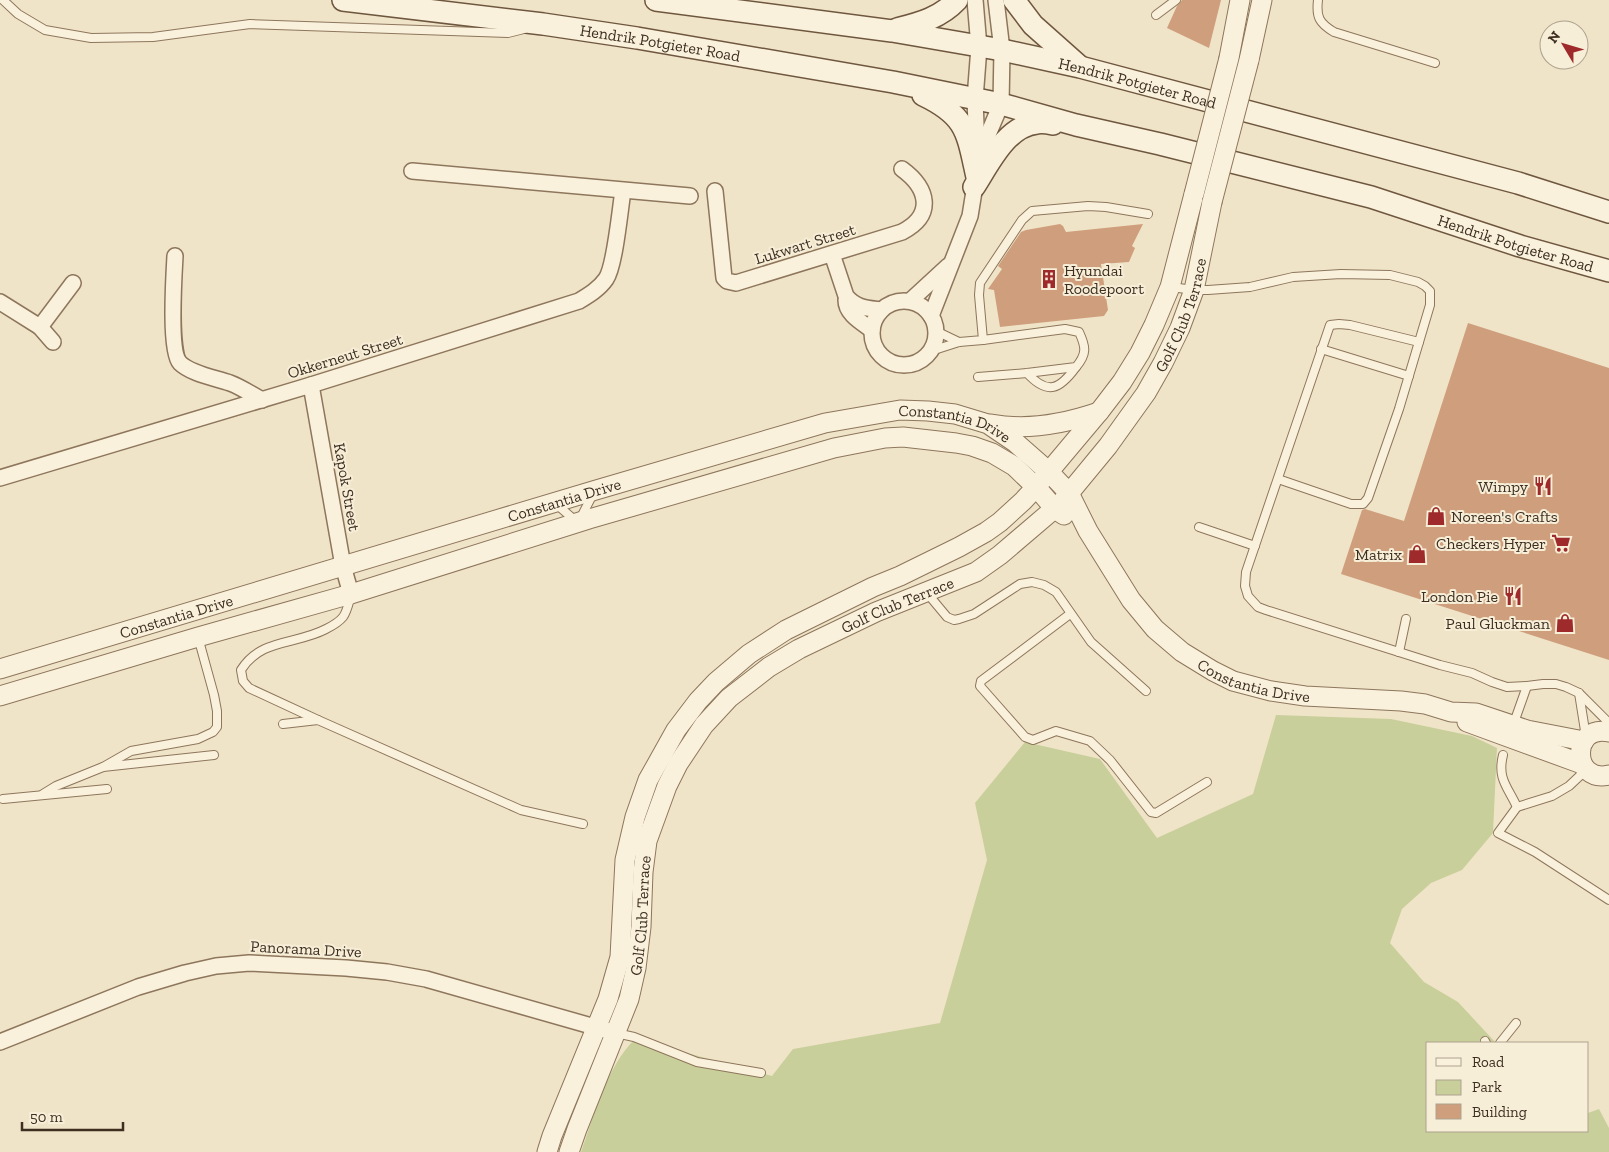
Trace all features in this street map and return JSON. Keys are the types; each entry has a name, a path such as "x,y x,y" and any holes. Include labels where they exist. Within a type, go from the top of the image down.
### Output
{"main road":[{"name":"Hendrik Potgieter Road","path":"343,0 543,24 637,38 893,82 1000,104 1076,125 1371,197 1520,246 1609,271"},
{"name":"Hendrik Potgieter Road","path":"656,0 892,31 1002,50 1080,67 1518,183 1609,212"},
{"path":"892,31 927,21 950,7 957,0"},
{"path":"1014,0 1033,25 1080,67"},
{"path":"893,82 937,102 954,114 968,138 976,175"},
{"path":"976,175 1013,133 1037,123 1076,125"},
{"path":"1518,183 1609,203"},
{"path":"1520,246 1565,266 1609,282"}],"street":[{"path":"931,316 970,216 976,175 975,99 979,47 975,0"},
{"path":"976,175 1000,104 1002,50 996,0"},
{"name":"Golf Club Terrace","path":"547,1152 608,999 620,957 625,860 635,817 648,780 676,730 698,701 716,682 749,654 786,630 933,560 986,532 1006,517 1036,487 1099,412 1140,354 1170,287 1229,58 1240,0"},
{"name":"Golf Club Terrace","path":"569,1152 629,999 636,968 642,919 643,872 647,841 667,786 678,764 704,725 729,698 768,666 876,612 976,572 1000,555 1055,509 1108,446 1146,393 1164,362 1180,328 1194,290 1212,202 1249,60 1262,0"},
{"name":"Lukwart Street","path":"715,191 724,278 736,283 902,232 917,222 922,214 925,202 919,186 902,169"},
{"path":"412,171 690,196"},
{"name":"Okkerneut Street","path":"0,478 262,400 579,301 594,292 607,277 613,256 623,190"},
{"path":"832,254 846,296 848,310 872,330"},
{"path":"175,256 173,302 175,353 179,362 189,369 232,384 262,400"},
{"path":"910,301 951,263"},
{"path":"40,327 73,283"},
{"path":"846,296 854,304 881,310"},
{"path":"900,301 920,304 931,316 936,331 931,351 914,364 893,363 884,358 877,350 872,330 875,319 881,310 890,304 900,301"},
{"path":"0,302 40,327 54,342"},
{"name":"Kapok Street","path":"311,385 343,566 351,594"},
{"name":"Constantia Drive","path":"0,669 825,423 900,410 928,410 955,414 988,424 1016,443 1049,472 1069,493 1088,531 1131,600 1156,629 1182,652 1213,671 1233,681 1270,691 1305,696 1425,704 1451,712 1476,713 1527,730 1585,739"},
{"path":"988,424 1025,428 1068,422 1099,412"},
{"name":"Constantia Drive","path":"0,696 351,594 578,523 834,448 885,438 926,438 972,446 992,453 1014,466 1055,509 1088,531"},
{"path":"900,576 926,593 933,560"},
{"name":"Constantia Drive","path":"1451,712 1462,720 1486,730 1550,751 1585,767 1599,776 1609,774"},
{"path":"1585,767 1580,750 1585,739 1599,731 1609,732"},
{"name":"Panorama Drive","path":"0,1042 147,984 185,972 216,966 249,963 346,968 416,977 616,1033"}],"lane":[{"path":"3,0 18,14 45,30 91,38 153,37 250,24 508,33 543,24"},
{"path":"1156,16 1176,0"},
{"path":"1318,0 1317,13 1320,21 1334,32 1435,63"},
{"path":"983,340 979,295 980,283 1022,220 1029,213 1032,211 1088,206 1148,214"},
{"path":"1170,287 1194,290 1250,287 1293,277 1341,274 1390,275 1418,282 1430,291 1430,305 1409,376 1376,476 1364,504 1351,504 1278,479"},
{"path":"1419,342 1350,325 1330,325 1255,546 1248,561 1245,586 1250,600 1258,607 1440,665 1472,673 1507,687 1556,684 1579,692 1609,723"},
{"path":"931,351 959,342 1065,329 1079,332 1085,345 1082,359 1069,377 1060,385 1048,387 1038,384 1027,373"},
{"path":"936,331 959,342"},
{"path":"1322,348 1409,376"},
{"path":"978,377 1076,367"},
{"path":"554,503 578,523 585,506 596,490"},
{"path":"1200,527 1255,546"},
{"path":"926,593 947,617 954,620 974,614 1020,584 1032,582 1044,585 1056,592 1091,642 1146,691"},
{"path":"351,594 342,618 334,624 319,633 268,646 254,654 241,670 243,681 249,688 521,810 583,824"},
{"path":"1070,614 981,681 980,686 1025,737 1032,740 1056,732 1090,741 1110,760 1151,812 1156,813 1207,782"},
{"path":"1399,652 1406,619"},
{"path":"43,794 56,786 103,768 131,751 198,739 213,732 217,727 217,711 198,637"},
{"path":"1516,717 1527,686"},
{"path":"1579,692 1585,739"},
{"path":"283,724 318,720"},
{"path":"103,768 214,755"},
{"path":"1503,755 1500,765 1503,780 1517,807"},
{"path":"1585,767 1569,786 1552,796 1517,807 1498,833 1535,852 1609,900"},
{"path":"3,799 107,789"},
{"path":"1501,1042 1516,1023"},
{"path":"616,1033 634,1037 698,1062 761,1073"}],"green space":[{"path":"1276,715 1391,719 1472,736 1497,748 1493,833 1462,870 1431,883 1402,909 1390,943 1424,982 1458,1002 1495,1042 1426,1042 1426,1132 1589,1132 1589,1113 1599,1109 1609,1128 1609,1152 581,1152 609,1077 616,1063 635,1039 772,1076 793,1049 940,1023 987,860 975,803 1025,742 1100,759 1157,838 1253,794"}],"building":[{"path":"1182,0 1221,0 1209,48 1167,28 1177,6"},
{"name":"Hyundai Roodepoort","path":"1060,224 1066,232 1143,224 1132,246 1135,248 1129,262 1101,264 1108,310 1104,316 1000,327 994,290 988,289 1002,269 998,266 1021,232"},
{"path":"1468,323 1609,368 1609,660 1341,574 1362,510 1365,509 1404,521"}],"place":[{"name":"Hyundai Roodepoort","path":"1049,279"},
{"name":"Wimpy","path":"1543,486"},
{"name":"Noreen's Crafts","path":"1436,516"},
{"name":"Checkers Hyper","path":"1561,543"},
{"name":"Matrix","path":"1417,554"},
{"name":"London Pie","path":"1513,596"},
{"name":"Paul Gluckman","path":"1565,623"}]}
